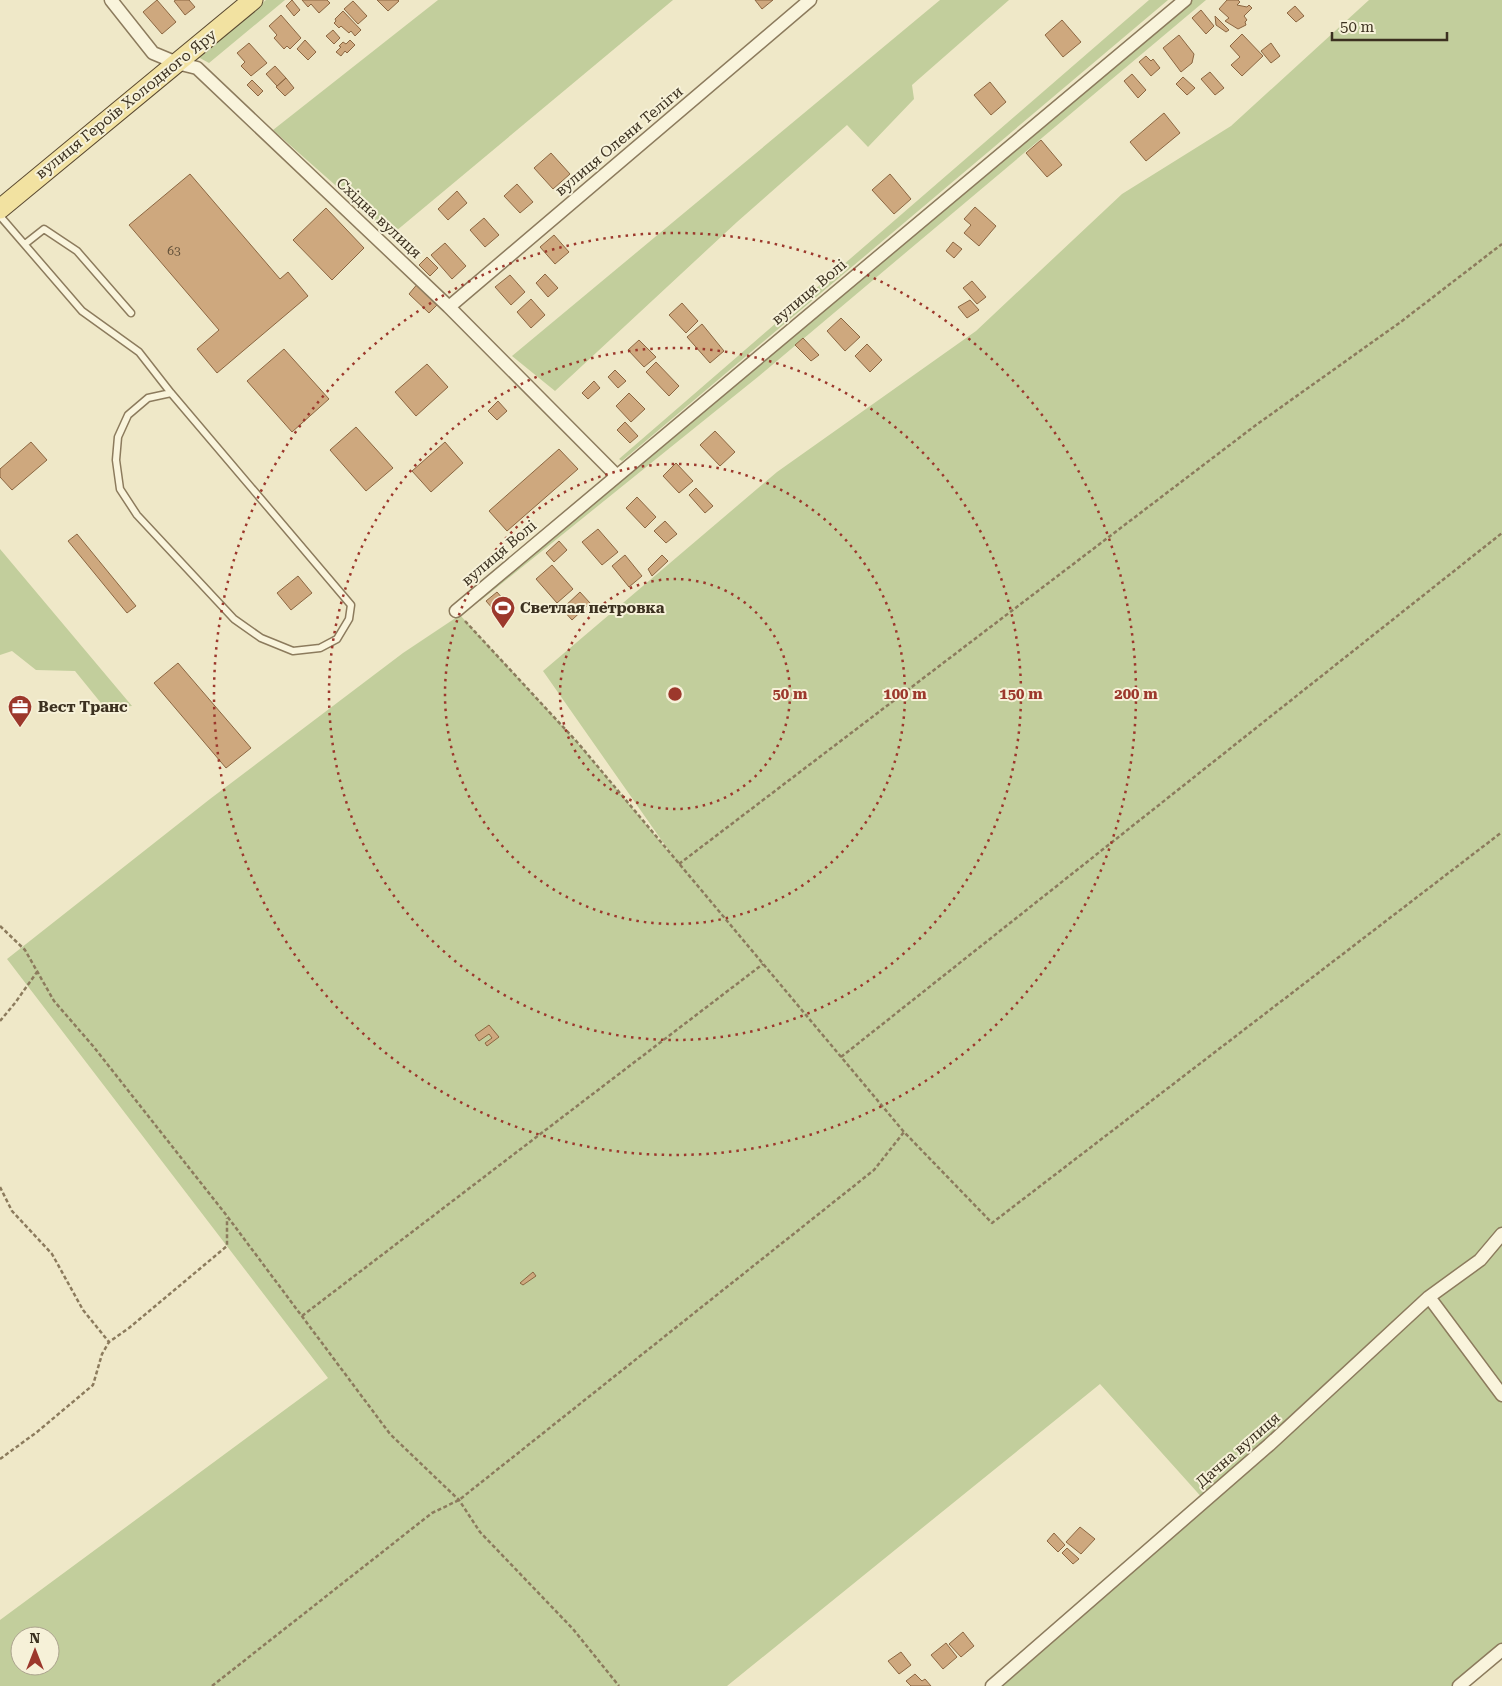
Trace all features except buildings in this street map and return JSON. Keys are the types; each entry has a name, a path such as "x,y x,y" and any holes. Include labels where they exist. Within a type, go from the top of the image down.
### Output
{"main road":[{"name":"вулиця Героїв Холодного Яру","path":"0,208 253,0"}],"street":[{"name":"Східна вулиця","path":"111,0 153,53 177,63 197,68 449,307 616,475"},
{"name":"вулиця Олени Теліги","path":"449,307 810,0"},
{"name":"вулиця Волі","path":"456,611 1185,0"},
{"name":"Дачна вулиця","path":"992,1686 1269,1446 1429,1297 1480,1260 1502,1234"},
{"path":"1429,1297 1502,1395"},
{"path":"1459,1686 1502,1650"}],"lane":[{"path":"0,216 82,311 139,352 351,606 349,619 337,639 320,648 293,651 261,638 234,618 137,515 120,489 116,460 118,437 128,414 148,398 172,393"},
{"path":"25,244 44,229 77,251 132,313"}],"path":[{"path":"679,864 1256,425 1402,321 1502,244"},
{"path":"842,1057 1502,533"},
{"path":"456,611 578,743 904,1132 992,1223 1502,832"},
{"path":"0,926 25,950 54,1001 93,1046 228,1216 390,1434 459,1500 480,1532 573,1629 619,1686"},
{"path":"302,1316 763,964"},
{"path":"0,1021 37,972"},
{"path":"212,1686 432,1513 459,1500 874,1170 904,1132"},
{"path":"0,1187 12,1212 52,1254 83,1310 109,1342"},
{"path":"0,1459 37,1432 93,1385 102,1354 109,1342 129,1328 227,1246 228,1216"}],"green space":[{"path":"266,0 285,0 209,63 198,57"},
{"path":"438,0 673,0 390,236 273,130"},
{"path":"940,0 1009,0 912,85 914,99 868,147 847,125 737,222 555,391 512,356"},
{"path":"1149,0 1168,0 622,461 619,459"},
{"path":"1191,0 1206,0 759,376 480,601 478,597"},
{"path":"1369,0 1502,0 1502,1650 1459,1686 992,1686 1205,1501 1100,1384 727,1686 0,1686 0,1620 328,1378 7,959 210,799 403,653 460,615 578,743 674,858 543,671 777,472 976,331 1122,194 1231,126"},
{"path":"0,549 132,706 105,708 75,671 36,670 12,651 0,655"}],"place":[{"name":"Светлая петровка","path":"503,629"},
{"name":"Вест Транс","path":"20,728"}]}
